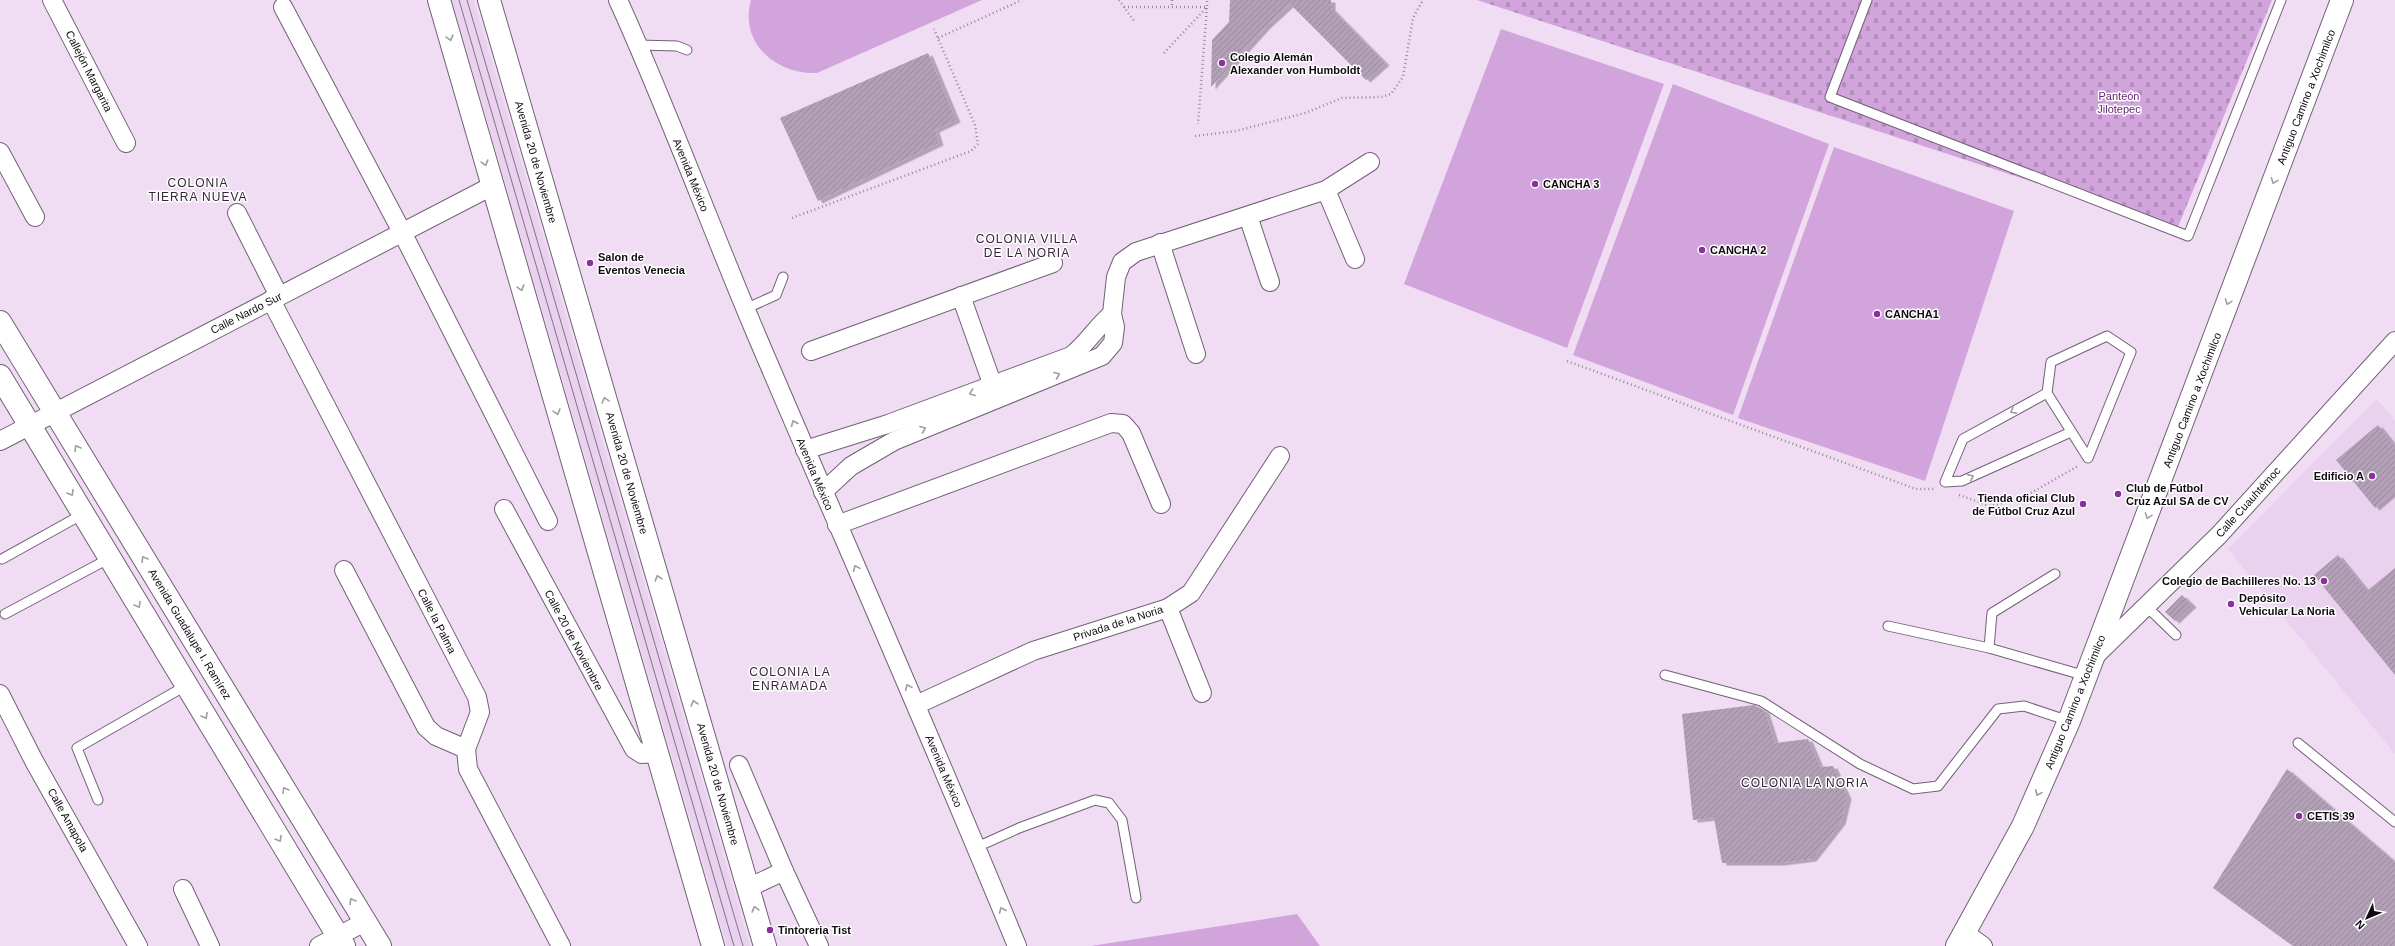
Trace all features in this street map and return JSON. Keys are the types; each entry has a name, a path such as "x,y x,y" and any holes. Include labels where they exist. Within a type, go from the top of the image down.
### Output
{"main road":[{"path":"439,0 713,946"},
{"name":"Avenida 20 de Noviembre","path":"489,0 766,946"},
{"name":"Antiguo Camino a Xochimilco","path":"1961,939 2023,826 2070,721 2342,0"},
{"name":"Avenida Guadalupe I. Ramírez","path":"0,322 380,946"},
{"path":"0,376 9,398 29,425 187,685 334,943"}],"street":[{"name":"Callejón Margarita","path":"52,0 126,143"},
{"name":"Avenida México","path":"618,0 638,45 745,309 916,705 1017,946"},
{"path":"284,7 402,232 548,521"},
{"path":"0,152 35,217"},
{"path":"805,450 888,424 952,409 1031,378 1102,356 1113,343 1115,328 1112,314 1116,278 1122,262 1136,252 1160,243 1326,190 1370,162"},
{"name":"Calle Nardo Sur","path":"0,441 492,186"},
{"path":"1326,190 1355,259"},
{"name":"Calle la Palma","path":"237,213 275,298 476,697 480,712 466,749 468,769 561,946"},
{"path":"1248,216 1270,282"},
{"path":"1160,243 1196,354"},
{"path":"811,351 1053,263"},
{"path":"961,296 993,386"},
{"name":"Calle Cuauhtémoc","path":"2094,656 2219,535 2395,341"},
{"path":"823,492 851,466 993,386 1031,378"},
{"path":"888,424 894,441"},
{"path":"837,525 1111,424 1123,424 1131,433 1161,504"},
{"name":"Privada de la Noria","path":"916,705 1033,651 1168,608 1191,593 1280,456"},
{"name":"Calle 20 de Noviembre","path":"504,509 634,749 642,754 656,753"},
{"path":"344,570 426,727 436,736 466,749"},
{"path":"1168,608 1202,693"},
{"name":"Calle Amapola","path":"0,694 34,761 138,946"},
{"path":"739,766 784,871 819,946"},
{"path":"748,888 784,871"},
{"path":"183,889 210,946"},
{"path":"334,943 365,922"},
{"path":"1961,939 1983,946"}],"lane":[{"path":"1867,0 1830,97 2188,236 2281,0"},
{"path":"638,45 676,46 687,50"},
{"path":"745,309 776,295 783,277"},
{"path":"2107,336 2131,352 2088,458 2047,393 2051,362 2107,336"},
{"path":"2047,393 1962,439 1946,482 1962,481 2071,432"},
{"path":"2,559 83,514"},
{"path":"5,614 110,558"},
{"path":"1989,648 1992,613 2055,574"},
{"path":"2146,606 2176,635"},
{"path":"1888,626 1989,648 2086,676"},
{"path":"1665,675 1761,701 1860,764 1913,789 1938,786 1998,709 2024,706 2070,721"},
{"path":"98,800 77,748 187,685"},
{"path":"2298,743 2395,822"},
{"path":"977,848 1019,828 1095,800 1109,803 1122,820 1136,898"}],"path":[{"path":"938,38 1022,0"},
{"path":"1119,0 1135,22"},
{"path":"1172,0 1172,7"},
{"path":"1198,124 1207,0"},
{"path":"1195,136 1236,131 1305,113 1342,98 1381,97 1391,94 1403,77 1413,18 1423,0"},
{"path":"1124,7 1207,7"},
{"path":"1164,53 1207,7"},
{"path":"792,218 936,164 971,150 978,144 975,125 934,29"},
{"path":"1567,361 1916,489 1942,489"},
{"path":"1956,494 1990,506 2022,498 2075,470 2088,458"}],"shaded area":[{"path":"452,0 474,0 750,946 727,946"},
{"name":"Colegio de Bachilleres No. 13","path":"2377,399 2395,421 2395,754 2228,549"}],"green space":[{"path":"751,0 982,0 817,73 788,69 764,54 756,43 751,30 749,16"},
{"name":"Panteón Jilotepec","path":"1477,0 2272,0 2177,229"},
{"name":"CANCHA 3","path":"1501,29 1664,84 1567,348 1404,284"},
{"name":"CANCHA 2","path":"1673,84 1829,144 1733,415 1573,355"},
{"name":"CANCHA1","path":"1834,147 2014,211 1925,481 1738,418"},
{"path":"1297,914 1320,946 1091,946"}],"building":[{"path":"1230,0 1331,0 1331,8 1385,63 1366,80 1290,4 1266,26 1211,87 1212,40 1229,22"},
{"path":"928,53 956,120 935,130 939,143 818,201 780,118"},
{"name":"Edificio A","path":"2378,425 2395,446 2395,491 2375,508 2336,460"},
{"path":"2338,555 2367,591 2395,568 2395,675 2314,575"},
{"path":"2182,595 2192,605 2175,621 2165,612"},
{"path":"1754,705 1765,711 1775,743 1808,739 1820,767 1833,766 1847,797 1841,822 1812,859 1780,863 1722,863 1714,818 1693,820 1682,714"},
{"name":"CETIS 39","path":"2287,769 2395,862 2395,946 2293,946 2213,888"}],"tram line":[{"path":"459,0 734,946"},
{"path":"467,0 743,946"}],"place":[{"name":"Colegio Alemán Alexander von Humboldt","path":"1222,63"},
{"name":"CANCHA 3","path":"1535,184"},
{"name":"CANCHA 2","path":"1702,250"},
{"name":"Salon de Eventos Venecia","path":"590,263"},
{"name":"CANCHA1","path":"1877,314"},
{"name":"Edificio A","path":"2372,476"},
{"name":"Club de Fútbol Cruz Azul SA de CV","path":"2118,494"},
{"name":"Tienda oficial Club de Fútbol Cruz Azul","path":"2083,504"},
{"name":"Colegio de Bachilleres No. 13","path":"2324,581"},
{"name":"Depósito Vehicular La Noria","path":"2231,604"},
{"name":"CETIS 39","path":"2299,816"},
{"name":"Tintoreria Tist","path":"770,930"}],"district":[{"name":"COLONIA TIERRA NUEVA","path":"198,190"},
{"name":"COLONIA VILLA DE LA NORIA","path":"1027,246"},
{"name":"COLONIA LA ENRAMADA","path":"790,679"},
{"name":"COLONIA LA NORIA","path":"1805,783"}]}
